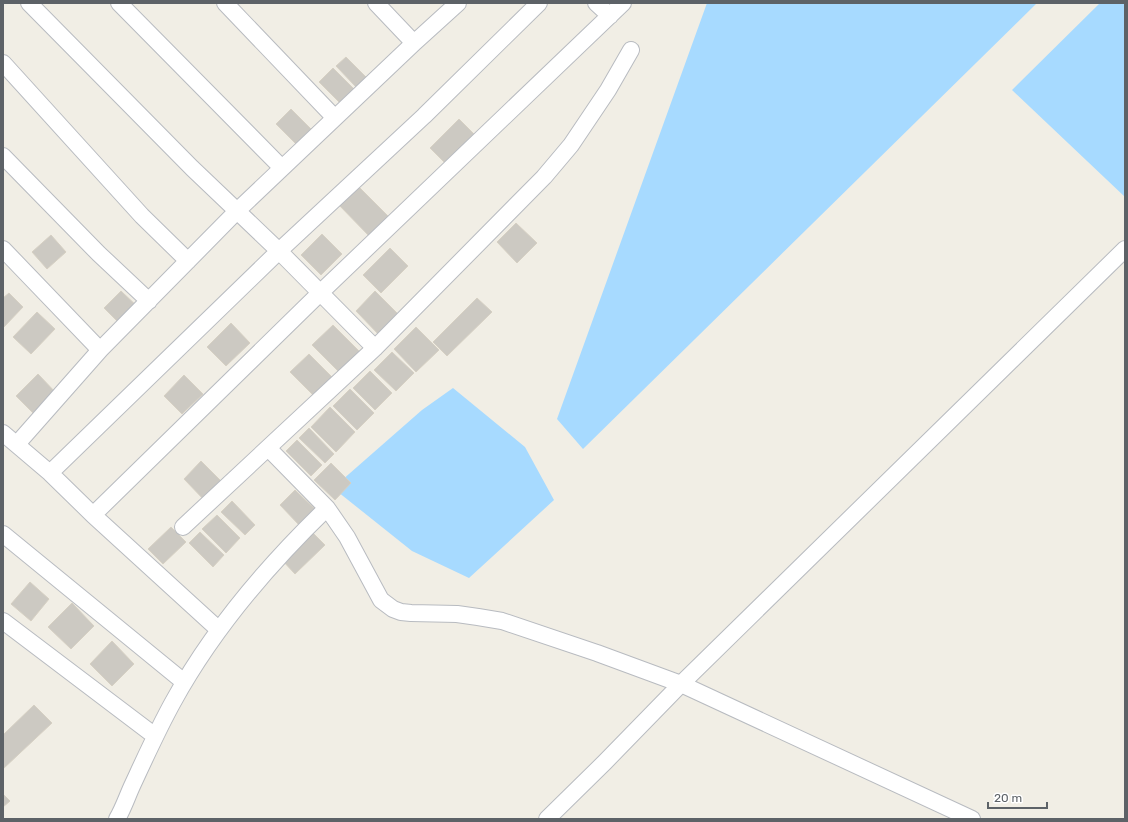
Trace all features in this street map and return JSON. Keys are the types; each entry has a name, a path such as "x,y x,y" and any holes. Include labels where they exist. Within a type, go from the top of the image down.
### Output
{"street":[{"path":"29,3 192,168 238,210 375,348"},
{"path":"118,3 282,168"},
{"path":"225,3 335,118"},
{"path":"376,3 414,43"},
{"path":"17,444 100,350 238,210 458,3"},
{"path":"50,474 279,251 424,116 540,3"},
{"path":"596,3 610,16"},
{"path":"93,515 320,293 623,3"},
{"path":"183,528 375,348 544,177 571,145 608,90 632,50"},
{"path":"3,63 142,216 188,261"},
{"path":"3,156 149,301"},
{"path":"3,249 100,350"},
{"path":"547,819 681,684 1125,249"},
{"path":"3,433 17,444 220,630"},
{"path":"268,448 327,508 347,537 381,600 393,609 411,614 458,614 478,616 502,622 597,653 681,684 952,815 972,819"},
{"path":"117,819 156,736 184,682 220,630 271,564 295,538 327,508"},
{"path":"3,534 184,682"},
{"path":"3,621 156,736"}],"water":[{"path":"707,3 1037,3 583,449 557,419"},
{"path":"1100,3 1125,3 1125,197 1012,90"},
{"path":"453,388 525,447 554,500 469,578 412,551 333,488 422,410"}],"building":[{"path":"346,57 366,77 356,87 336,66"},
{"path":"333,68 354,89 340,103 319,82"},
{"path":"291,109 311,129 296,144 276,124"},
{"path":"459,119 476,136 447,165 430,148"},
{"path":"356,184 391,219 372,239 337,203"},
{"path":"516,223 537,243 517,263 497,242"},
{"path":"322,234 342,254 321,275 301,255"},
{"path":"51,235 66,252 47,269 32,252"},
{"path":"390,248 408,266 381,293 363,275"},
{"path":"121,291 140,309 122,326 104,308"},
{"path":"375,291 402,318 382,338 356,311"},
{"path":"9,293 23,307 3,328 3,298"},
{"path":"477,298 492,312 447,356 433,342"},
{"path":"37,312 55,329 31,354 13,337"},
{"path":"231,323 250,343 226,366 207,347"},
{"path":"333,325 363,355 343,376 312,345"},
{"path":"416,327 439,350 416,372 394,349"},
{"path":"392,352 414,373 396,391 374,370"},
{"path":"309,354 335,380 317,399 290,372"},
{"path":"370,371 392,393 375,410 353,388"},
{"path":"38,374 57,394 35,415 16,396"},
{"path":"184,375 203,394 182,414 164,396"},
{"path":"350,389 374,413 357,430 333,406"},
{"path":"330,407 355,432 336,452 311,427"},
{"path":"309,428 334,454 325,463 299,438"},
{"path":"297,440 322,465 311,476 286,451"},
{"path":"201,461 226,486 208,504 184,479"},
{"path":"331,463 351,483 335,500 314,480"},
{"path":"295,490 316,510 300,526 280,505"},
{"path":"232,501 255,525 245,535 221,512"},
{"path":"217,515 240,538 226,553 202,529"},
{"path":"171,527 186,542 163,564 148,549"},
{"path":"200,532 224,555 213,567 189,543"},
{"path":"312,532 325,545 295,574 282,560"},
{"path":"30,582 49,599 31,621 11,604"},
{"path":"72,603 94,626 71,649 48,627"},
{"path":"112,641 134,664 112,686 90,664"},
{"path":"34,705 52,723 3,769 3,735"},
{"path":"3,794 10,801 3,807"}]}
